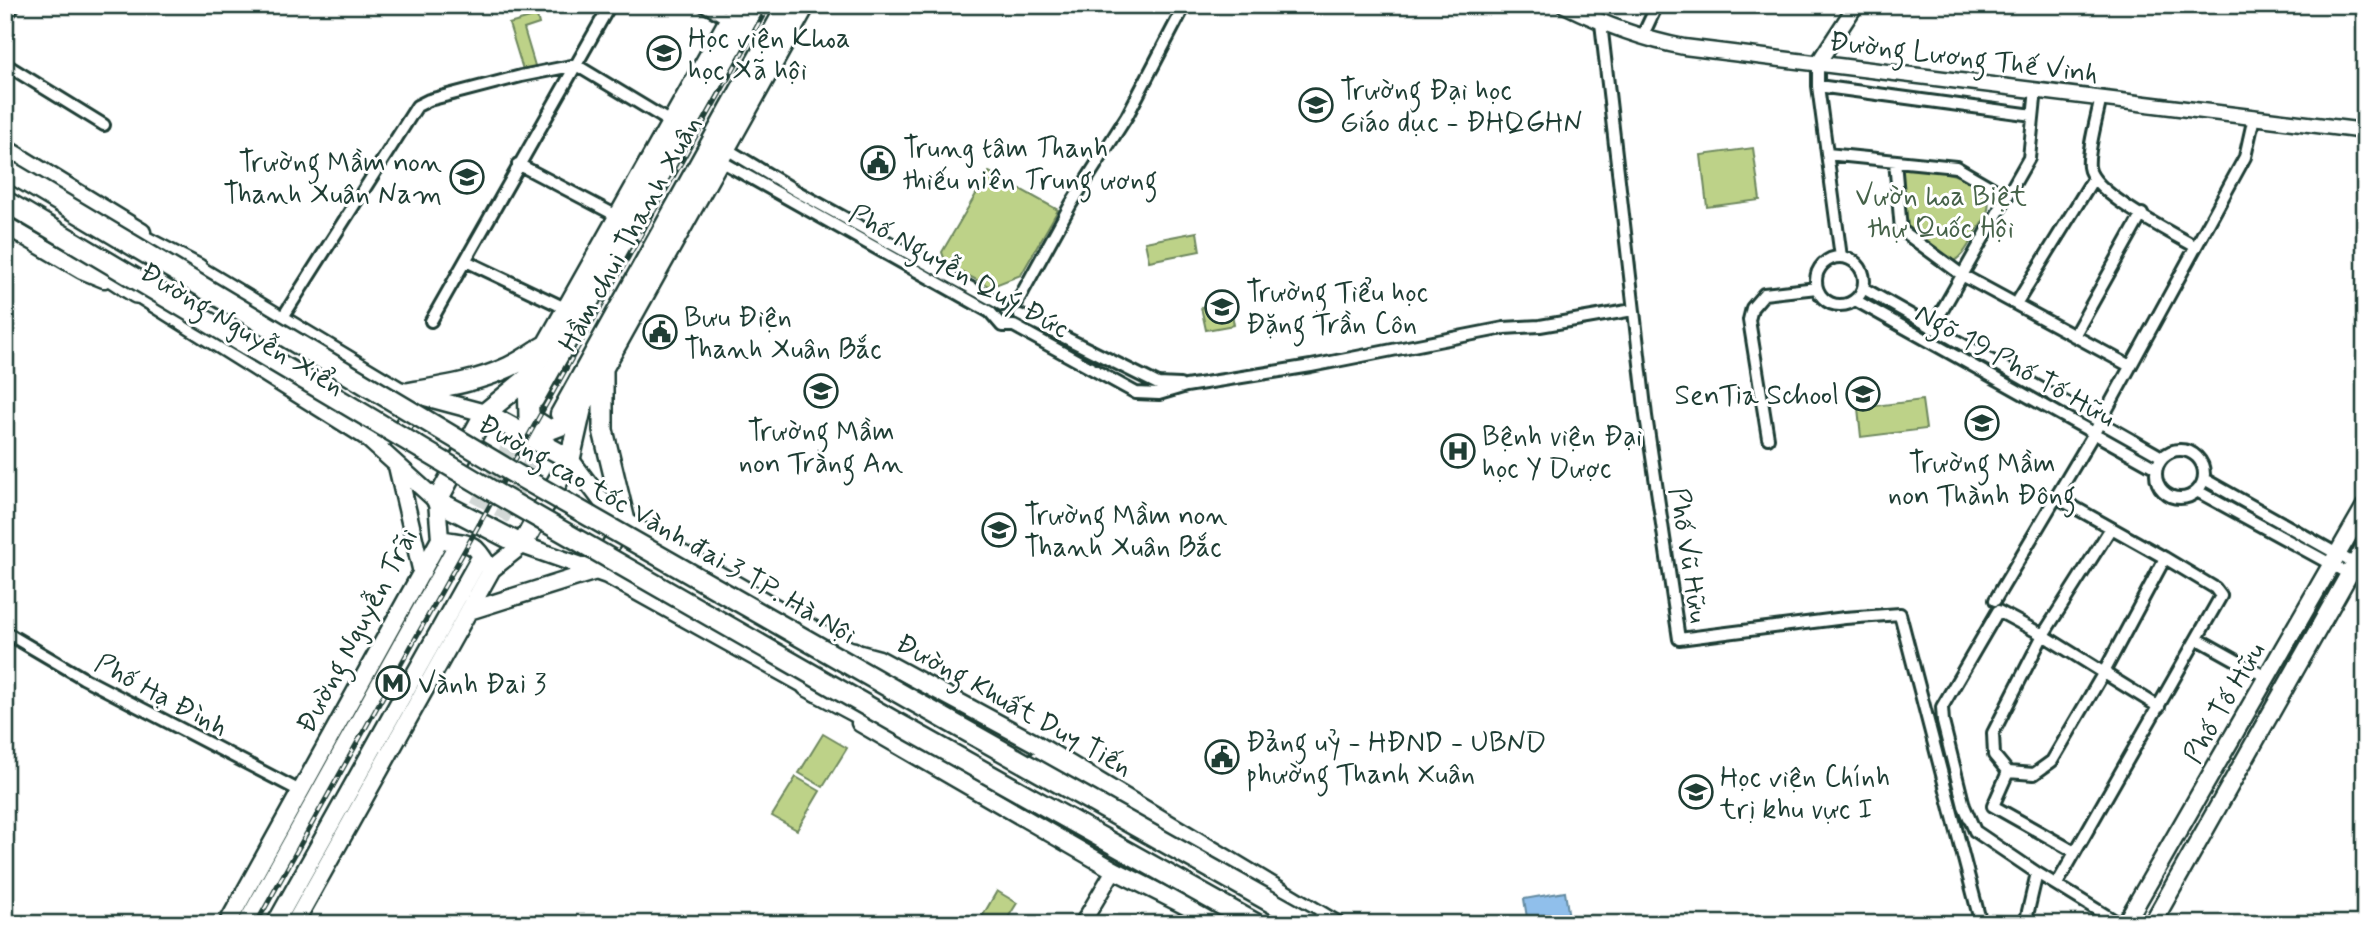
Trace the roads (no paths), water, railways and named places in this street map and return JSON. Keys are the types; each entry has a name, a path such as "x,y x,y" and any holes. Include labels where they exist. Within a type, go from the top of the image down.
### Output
{"highway":[{"path":"437,501 522,545 570,459 582,406 805,5"},
{"name":"Đường Nguyễn Trãi","path":"437,501 485,413 528,378 734,13"},
{"path":"5,159 121,229 198,269"},
{"name":"Đường cao tốc Vành đai 3 TP. Hà Nội","path":"5,167 512,472 1310,924"},
{"name":"Đường cao tốc Vành đai 3 TP. Hà Nội","path":"5,201 499,495 894,722 1256,924"},
{"path":"5,211 136,293"},
{"path":"403,391 460,384 509,367 547,344"},
{"path":"603,368 603,430 625,521"},
{"path":"528,378 527,413 531,420 541,426 550,430 558,428 582,406"},
{"name":"Đường Nguyễn Xiển","path":"485,413 570,459"},
{"path":"853,652 872,667 1168,832 1316,924"},
{"path":"807,686 1240,924"}],"main road":[{"name":"Hầm chui Thanh Xuân","path":"535,400 757,5"},
{"name":"Hầm chui Thanh Xuân","path":"559,414 786,5"},
{"name":"Đường Nguyễn Xiển","path":"5,148 104,207 281,320 403,391 485,413"},
{"name":"Đường Nguyễn Xiển","path":"5,167 340,366 353,362"},
{"name":"Đường Nguyễn Xiển","path":"5,225 82,270 136,293 365,436 437,501"},
{"path":"365,436 389,437 403,428 408,413 403,391"},
{"name":"Đường Khuất Duy Tiến","path":"570,459 601,500 625,521 853,652 879,659 1033,743 1336,924"},
{"path":"397,466 422,573"},
{"name":"Đường Nguyễn Trãi","path":"227,924 440,539 437,501"},
{"name":"Phố Tố Hữu","path":"2122,924 2268,678 2365,506"},
{"path":"469,611 596,571 625,521"},
{"path":"294,924 469,611 485,565 479,550 465,541 440,539"},
{"path":"275,924 485,565 522,545 596,571 636,590 807,686 843,713 1114,870 1222,924"},
{"name":"Phố Tố Hữu","path":"2152,924 2365,546"},
{"path":"246,924 455,548"}],"street":[{"path":"5,19 14,5"},
{"path":"431,321 610,5"},
{"path":"703,5 734,13"},
{"path":"1014,326 1018,310 1071,204 1127,116 1185,5"},
{"name":"Đường Lương Thế Vinh","path":"1564,5 1601,23 1684,47 2365,131"},
{"path":"1642,37 1657,5"},
{"path":"1841,257 1818,86 1818,63 1856,5"},
{"name":"Phố Vũ Hữu","path":"1601,23 1646,416 1679,639 1845,618 1900,614 1980,924"},
{"path":"5,64 104,125"},
{"path":"281,320 417,106 429,100 576,65 671,123"},
{"path":"1818,86 2033,115"},
{"path":"1931,327 2029,158 2036,89"},
{"path":"2101,97 2088,166 2092,179 2108,194 2196,247"},
{"path":"1995,600 2094,433 2245,157 2254,117"},
{"name":"Phố Nguyễn Quý Đức","path":"722,154 810,198 1002,305"},
{"name":"Phố Nguyễn Quý Đức","path":"722,154 990,312 1002,326 1014,326 1136,393 1311,366 1504,328 1540,326 1633,310"},
{"path":"1827,154 1956,167 2007,196"},
{"path":"1895,161 1901,230 1962,275 2130,366"},
{"path":"518,164 619,217"},
{"path":"2016,304 2092,179"},
{"path":"2074,336 2142,214"},
{"path":"1841,257 1853,260 1862,270 1863,288 1854,300 1837,305 1821,296 1816,279 1819,270 1832,258 1841,257"},
{"path":"466,261 567,309"},
{"path":"1768,438 1749,320 1752,308 1764,294 1817,288"},
{"name":"Ngõ 19 Phố Tố Hữu","path":"1863,288 2099,422 2159,463"},
{"name":"Ngõ 19 Phố Tố Hữu","path":"1854,300 2094,433 2159,463"},
{"path":"990,312 1009,303 1018,310"},
{"name":"Phố Nguyễn Quý Đức","path":"1018,310 1158,389"},
{"path":"2176,450 2191,452 2202,464 2204,479 2197,491 2182,498 2169,495 2156,480 2159,463 2176,450"},
{"path":"2204,479 2335,560"},
{"path":"2197,491 2352,569"},
{"path":"2056,497 2165,558 2215,588 2221,596 2057,884"},
{"path":"2111,528 2043,635 1993,733 1994,755 2008,772 2034,774 2052,761 2103,674 2165,558"},
{"path":"2122,924 1983,838 1969,821 1943,722 1942,707 1998,611 2043,635 2159,707"},
{"name":"Phố Hạ Đình","path":"5,632 83,678 300,792"},
{"path":"2198,639 2268,678"},
{"path":"2008,772 1993,806 2076,852"},
{"path":"1082,924 1114,870"},
{"path":"2025,924 2037,873"}],"water":[{"path":"1565,892 1570,924 1528,924 1524,899"}],"tunnel":[{"path":"455,548 524,420"},
{"path":"478,561 547,434"}],"railway":[{"path":"256,924 769,5"}],"place":[{"name":"Học viện Khoa học Xã hội","path":"664,53"},
{"name":"Trường Đại học Giáo dục - ĐHQGHN","path":"1316,105"},
{"name":"Trung tâm Thanh thiếu niên Trung ương","path":"878,163"},
{"name":"Trường Mầm non Thanh Xuân Nam","path":"467,177"},
{"name":"Trường Tiểu học Đặng Trần Côn","path":"1222,307"},
{"name":"Bưu Điện Thanh Xuân Bắc","path":"660,332"},
{"name":"Trường Mầm non Tràng An","path":"821,391"},
{"name":"SenTia School","path":"1863,394"},
{"name":"Trường Mầm non Thành Đông","path":"1982,423"},
{"name":"Bệnh viện Đại học Y Dược","path":"1458,451"},
{"name":"Trường Mầm non Thanh Xuân Bắc","path":"999,530"},
{"name":"Vành Đai 3","path":"393,683"},
{"name":"Đảng uỷ - HĐND - UBND phường Thanh Xuân","path":"1222,757"},
{"name":"Học viện Chính trị khu vực I","path":"1696,792"}],"park label":[{"name":"Vườn hoa Biệt thự Quốc Hội","path":"1941,211"}]}
